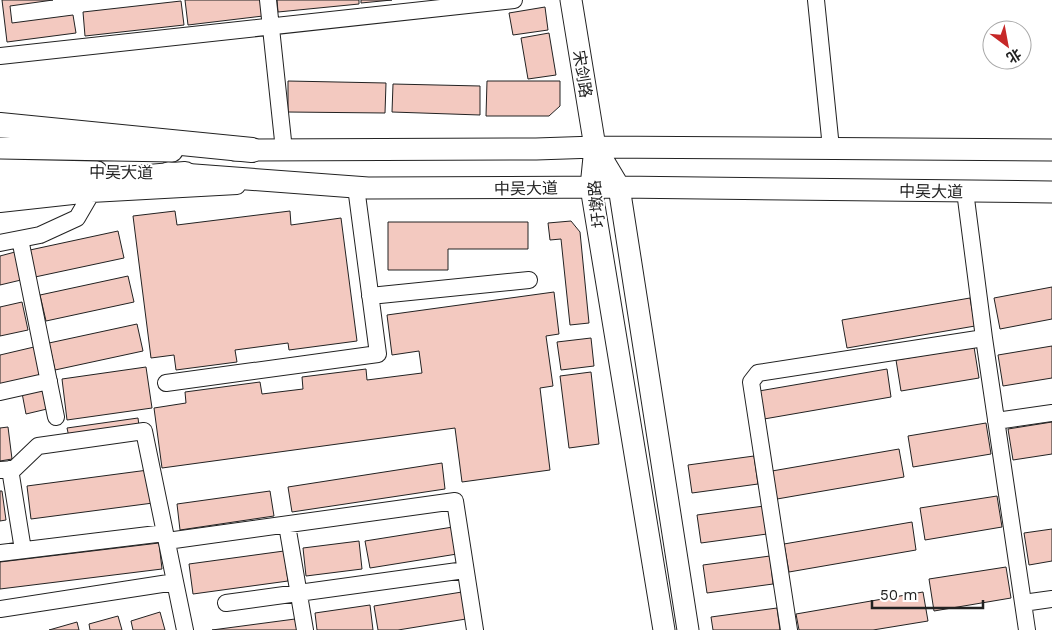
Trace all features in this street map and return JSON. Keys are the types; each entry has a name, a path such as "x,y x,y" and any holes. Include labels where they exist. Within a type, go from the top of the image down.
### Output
{"highway":[{"path":"0,125 252,150"},
{"path":"0,189 184,174"}],"main road":[{"name":"宋剑路","path":"571,0 595,147"},
{"name":"中吴大道","path":"0,148 151,152 526,150 595,147 1052,150"},
{"name":"圩墩路","path":"595,147 619,186 688,630"},
{"name":"圩墩路","path":"595,147 591,187 664,630"},
{"name":"中吴大道","path":"0,170 184,174 356,188 619,186 1052,192"}],"street":[{"path":"268,0 284,150"},
{"path":"0,56 514,0"},
{"path":"816,0 831,148"},
{"path":"0,204 91,194 297,183"},
{"path":"166,384 378,354 356,188"},
{"path":"965,191 984,338 1027,630"},
{"path":"0,243 40,235 77,218 91,194"},
{"path":"20,239 56,417"},
{"path":"370,296 529,280"},
{"path":"789,630 751,382 758,373 984,338"},
{"path":"0,392 49,381"},
{"path":"996,421 1052,413"},
{"path":"22,550 5,470 14,469 38,446 144,431 185,630"},
{"path":"0,553 287,525 455,501 474,630"},
{"path":"287,525 304,630"},
{"path":"226,603 465,570"},
{"path":"0,609 175,582"},
{"path":"1023,603 1052,598"}],"building":[{"path":"2,0 53,0 10,6 12,23 73,15 76,33 7,42"},
{"path":"185,0 261,0 263,16 188,25"},
{"path":"277,0 359,0 359,4 278,12"},
{"path":"361,0 392,0 361,3"},
{"path":"181,1 184,25 85,36 83,12"},
{"path":"545,7 548,30 513,35 509,13"},
{"path":"549,33 556,75 528,79 521,38"},
{"path":"288,81 386,83 385,113 288,112"},
{"path":"487,81 560,81 560,106 549,116 486,116"},
{"path":"393,84 480,86 480,115 392,112"},
{"path":"175,211 177,225 290,211 291,225 341,218 357,341 289,350 288,343 235,350 237,362 176,370 174,355 151,358 133,216"},
{"path":"571,221 580,232 589,323 570,325 561,239 550,240 548,223"},
{"path":"388,222 528,222 528,249 448,249 448,270 388,270"},
{"path":"118,231 124,258 35,277 30,250"},
{"path":"15,252 21,280 0,285 0,256"},
{"path":"128,276 134,302 46,321 40,295"},
{"path":"1052,287 1052,319 1000,329 994,298"},
{"path":"554,292 559,334 546,336 553,386 540,388 550,470 462,482 455,428 162,468 154,408 186,403 185,392 260,382 262,394 303,389 302,377 366,369 367,380 422,373 419,351 392,355 387,315"},
{"path":"970,298 975,326 847,348 842,320"},
{"path":"22,302 28,330 0,336 0,307"},
{"path":"137,324 143,351 55,370 49,343"},
{"path":"591,338 594,366 561,370 557,342"},
{"path":"1052,346 1052,378 1003,386 998,355"},
{"path":"34,347 40,375 0,384 0,355"},
{"path":"974,347 979,378 901,391 896,360"},
{"path":"146,367 152,408 67,420 62,379"},
{"path":"887,369 891,397 764,419 759,391"},
{"path":"591,372 599,444 569,448 560,376"},
{"path":"42,388 47,409 26,414 22,393"},
{"path":"138,418 139,426 69,437 67,428"},
{"path":"1052,422 1052,454 1013,460 1008,429"},
{"path":"986,423 991,454 913,467 908,436"},
{"path":"8,427 12,459 0,461 0,428"},
{"path":"899,449 904,477 777,499 772,471"},
{"path":"754,456 758,484 692,493 688,465"},
{"path":"442,463 445,489 292,512 288,487"},
{"path":"148,470 153,503 31,519 27,486"},
{"path":"0,491 2,491 6,520 0,521"},
{"path":"270,491 274,516 180,530 177,504"},
{"path":"997,496 1002,527 925,540 920,508"},
{"path":"764,506 767,534 701,543 697,515"},
{"path":"912,522 916,550 789,572 784,544"},
{"path":"453,527 457,554 370,568 365,541"},
{"path":"1052,529 1052,561 1029,565 1024,533"},
{"path":"359,541 362,569 306,576 303,548"},
{"path":"159,543 162,569 0,589 0,562"},
{"path":"284,551 288,581 193,594 189,564"},
{"path":"770,556 773,584 707,593 703,565"},
{"path":"1006,567 1011,598 934,611 929,579"},
{"path":"462,592 466,619 398,630 378,630 374,606"},
{"path":"923,592 928,621 873,630 799,630 796,614"},
{"path":"370,605 373,630 317,630 315,613"},
{"path":"777,608 780,630 713,630 711,617"},
{"path":"160,612 165,630 133,630 131,621"},
{"path":"118,616 122,630 90,630 89,624"},
{"path":"295,619 297,630 212,630"},
{"path":"77,622 79,630 49,630"}]}
